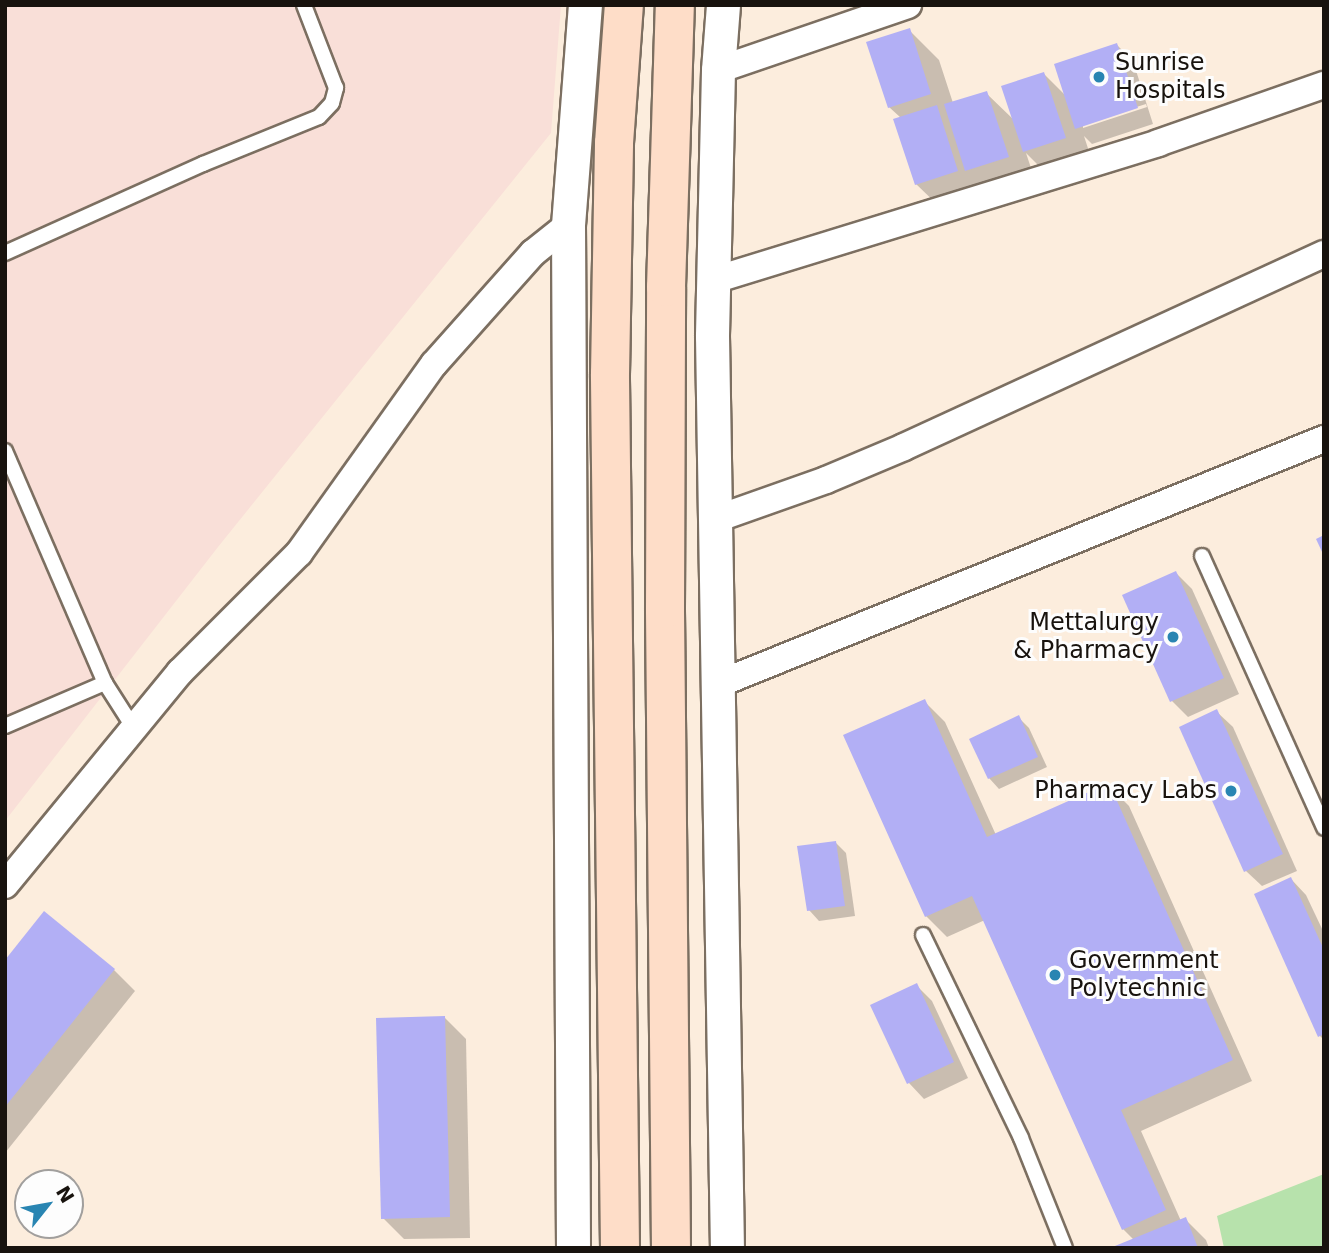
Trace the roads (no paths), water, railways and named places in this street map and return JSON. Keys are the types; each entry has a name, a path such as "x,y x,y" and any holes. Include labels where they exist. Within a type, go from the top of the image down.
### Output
{"main road":[{"path":"620,1248 610,374 614,143 624,5"},
{"path":"671,1248 666,287 675,5"}],"street":[{"path":"573,1248 568,225 585,5"},
{"path":"723,5 718,69 714,280 716,685 727,1248"},
{"path":"718,69 908,5"},
{"path":"714,280 1158,143 1324,85"},
{"path":"5,885 180,672 299,553 434,364 533,253 568,225"},
{"path":"716,519 826,480 904,447 1324,254"},
{"path":"716,685 1324,439"}],"lane":[{"path":"5,253 203,164 319,117 332,103 336,88 304,5"},
{"path":"5,451 105,683 133,727"},
{"path":"1202,556 1324,828"},
{"path":"5,726 105,683"},
{"path":"923,935 1021,1138 1065,1248"}],"place":[{"name":"Sunrise Hospitals","path":"1099,77"},
{"name":"Mettalurgy & Pharmacy","path":"1173,637"},
{"name":"Pharmacy Labs","path":"1231,791"},
{"name":"Government Polytechnic","path":"1055,975"}]}
